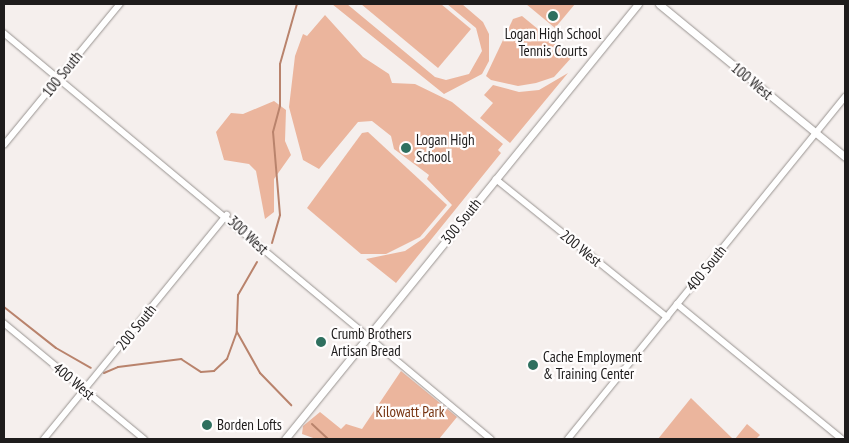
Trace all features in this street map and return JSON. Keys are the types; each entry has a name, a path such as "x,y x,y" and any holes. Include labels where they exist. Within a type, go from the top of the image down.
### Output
{"street":[{"name":"100 South","path":"4,145 120,4"},
{"name":"300 South","path":"285,439 638,4"},
{"name":"100 West","path":"659,4 845,157"},
{"name":"300 West","path":"4,33 226,215 368,337 492,439"},
{"name":"400 South","path":"568,439 845,97"},
{"name":"200 West","path":"496,179 667,317"},
{"name":"200 South","path":"44,439 226,215"},
{"path":"677,304 842,439"},
{"name":"400 West","path":"4,323 144,439"}],"green space":[{"path":"332,4 347,4 435,77 446,80 469,74 482,51 476,28 447,4 462,4 483,22 489,34 489,61 482,74 444,94"},
{"path":"361,4 441,4 471,29 438,68"},
{"name":"Logan High School Tennis Courts","path":"526,4 575,4 555,28"},
{"path":"325,15 363,57 389,74 392,83 415,84 452,102 503,144 498,150 501,153 396,283 366,259 405,251 424,238 452,205 427,179 429,175 394,149 391,136 372,121 358,122 319,169 303,160 289,107 295,56 303,34 307,36"},
{"path":"522,16 572,57 554,77 536,83 518,86 491,80 486,76 513,19"},
{"path":"568,73 510,143 480,118 493,103 484,95 493,85 519,92 539,90"},
{"path":"274,101 286,110 285,141 291,155 274,179 274,212 265,219 256,171 249,164 224,160 216,132 231,113 243,114"},
{"path":"368,132 447,205 420,237 386,254 361,254 307,208 362,133"},
{"name":"Kilowatt Park","path":"401,371 457,417 439,439 316,439 302,434 303,426 320,412 341,429 346,424 362,429"},
{"path":"691,398 733,439 658,439"},
{"path":"747,424 760,435 756,439 735,439"}],"waterway":[{"path":"272,243 280,215 273,132 280,106 280,64 297,4"},
{"path":"257,262 238,295 237,332 260,373 291,405"},
{"path":"4,307 56,348 91,368"},
{"path":"104,373 118,367 181,359 201,372 214,371 227,359 237,332"},
{"path":"312,424 328,439"}],"place":[{"name":"Logan High School Tennis Courts","path":"553,16"},
{"name":"Logan High School","path":"406,148"},
{"name":"Crumb Brothers Artisan Bread","path":"321,342"},
{"name":"Cache Employment & Training Center","path":"533,365"},
{"name":"Borden Lofts","path":"207,425"}]}
